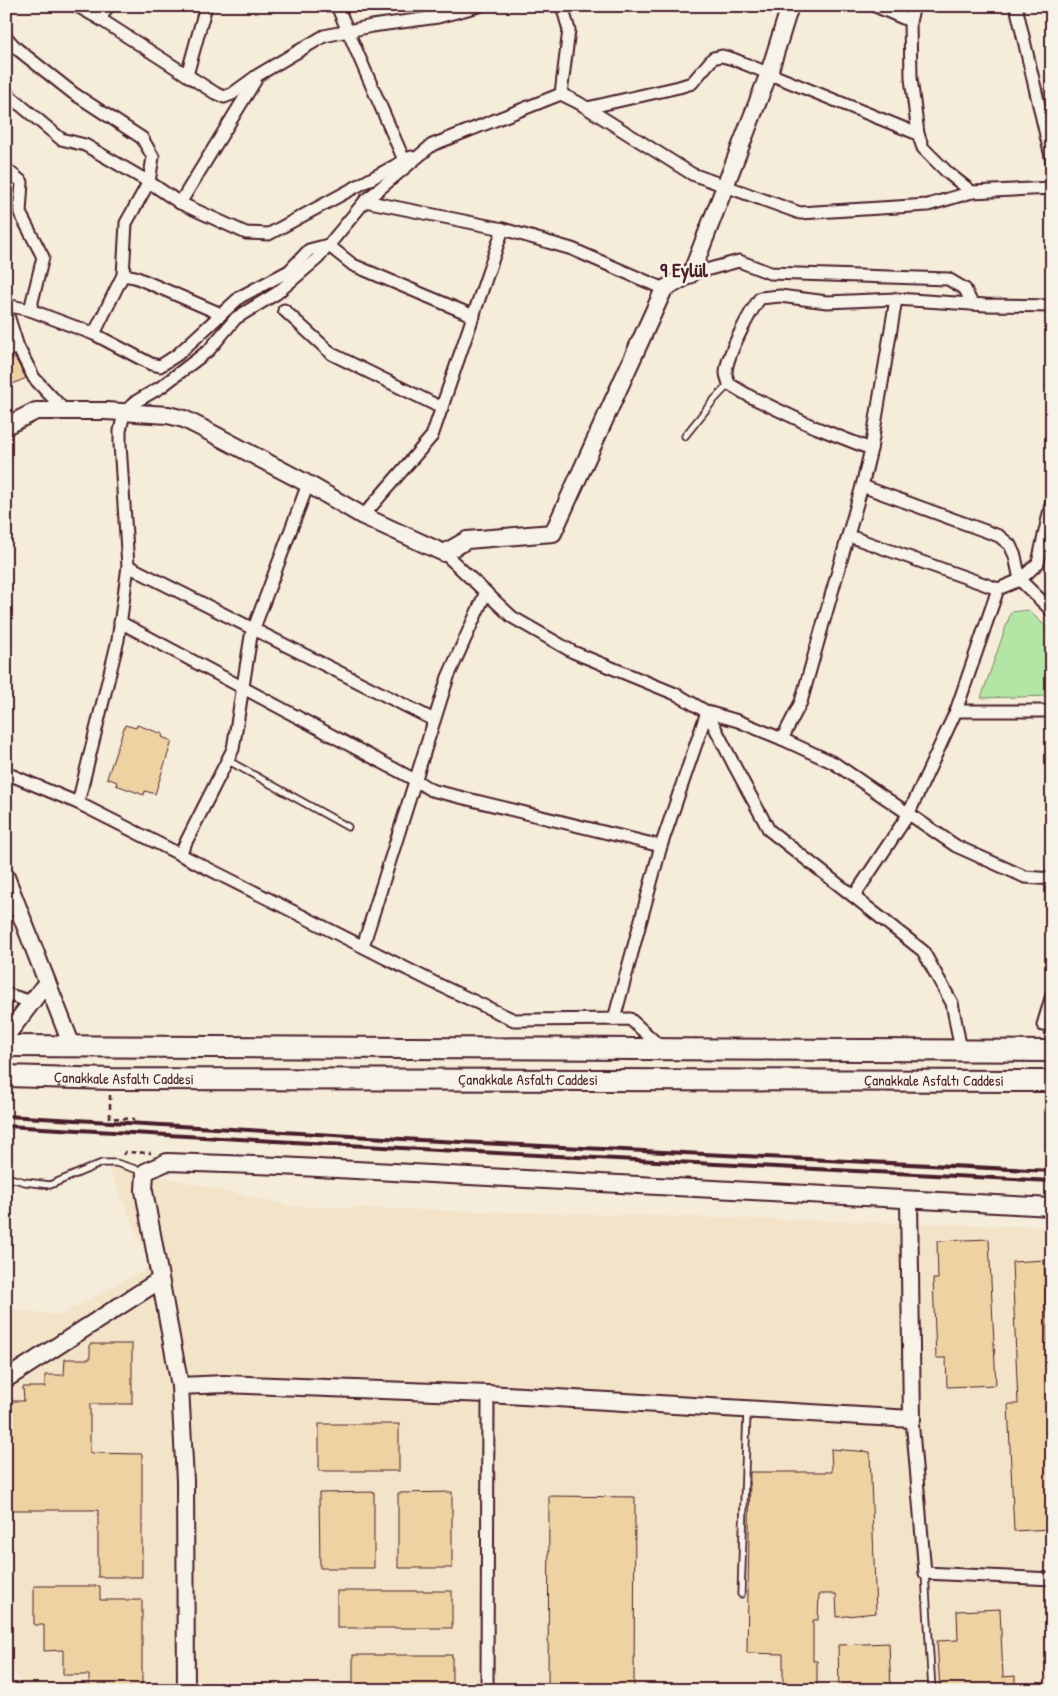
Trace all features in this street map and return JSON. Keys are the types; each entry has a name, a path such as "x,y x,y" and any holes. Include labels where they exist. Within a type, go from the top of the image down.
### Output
{"highway":[{"path":"6,1046 1052,1051"},
{"name":"Çanakkale Asfaltı Caddesi","path":"6,1076 112,1079 1052,1081"}],"street":[{"path":"77,6 224,97 232,94 258,75 324,36 440,11 479,6"},
{"path":"100,19 108,6"},
{"path":"187,75 206,6"},
{"path":"337,6 404,160"},
{"path":"561,94 569,30 562,6"},
{"path":"691,274 769,73 790,6"},
{"path":"875,6 910,21"},
{"path":"914,6 910,21 911,78 918,134 923,148 948,173 972,192"},
{"path":"1016,6 1052,161"},
{"path":"6,37 16,48 73,92 142,138 153,157 149,182 126,223 123,275 94,334"},
{"path":"587,108 692,83 713,58 722,56 734,59 918,134"},
{"path":"180,203 258,75"},
{"path":"6,93 60,139 85,145 149,182 180,203 246,233 269,234 432,145 561,94 587,108 692,174 800,213 928,206 972,192 1052,188"},
{"path":"78,803 118,640 128,566 120,444 124,414 135,402 161,386 209,350 236,318 277,293 318,258 364,201 432,145"},
{"path":"6,169 22,182 20,213 44,257 30,310"},
{"path":"364,201 503,229 572,249 664,289"},
{"path":"363,516 432,436 503,229"},
{"path":"6,305 30,310 94,334 151,364 160,366 177,356 240,297 289,271 309,250 328,245"},
{"path":"328,245 353,265 474,316"},
{"path":"444,553 467,540 554,533 664,289 691,274 738,261 770,273 948,279 965,289 972,304"},
{"path":"123,275 135,276 221,314"},
{"path":"871,449 812,426 751,397 729,384 726,372 731,355 760,298 780,296 827,302 896,299 972,304 1052,306"},
{"path":"782,739 801,702 862,486 871,449 896,299"},
{"path":"6,309 8,322 18,347 34,378 65,411"},
{"path":"284,310 332,354 442,408"},
{"path":"6,352 18,347"},
{"path":"6,426 36,412 65,411 106,411 124,414 168,415 184,420 308,484 363,516 444,553 512,617 573,652 678,695 708,712 782,739 834,763 956,846 1025,877 1052,879"},
{"path":"180,854 233,749 254,630 308,484"},
{"path":"862,486 999,536 1010,545 1015,556 1020,580 1052,611"},
{"path":"849,536 998,589 1020,580 1038,563 1052,500"},
{"path":"128,566 434,720"},
{"path":"854,896 908,814 956,711 998,589"},
{"path":"363,946 448,677 486,592"},
{"path":"120,622 431,790 661,846"},
{"path":"956,711 1052,711"},
{"path":"614,1019 661,846 708,712"},
{"path":"708,712 769,830 923,951 952,1003 961,1050"},
{"path":"6,773 78,803 433,982 514,1020 630,1019 662,1048"},
{"path":"6,877 72,1046"},
{"path":"6,1036 47,982"},
{"path":"6,994 32,1002"},
{"path":"1043,1025 1052,995"},
{"path":"186,1690 185,1481 180,1386 144,1191 145,1172 167,1162 280,1166 1052,1208"},
{"path":"909,1200 912,1419 925,1573 1052,1579"},
{"path":"6,1379 160,1280"},
{"path":"180,1386 224,1384 488,1394 912,1419"},
{"path":"487,1690 488,1394"}],"lane":[{"path":"686,436 729,384"},
{"path":"227,760 348,826"},
{"path":"6,1176 26,1182 50,1185 102,1163 116,1163 145,1172"},
{"path":"741,1594 747,1409"},
{"path":"925,1573 932,1690"}],"path":[{"path":"111,1088 110,1118 135,1119"},
{"path":"126,1152 152,1153"}],"shaded area":[{"path":"107,1164 290,1206 1052,1227 1052,1690 27,1690 6,1661 6,1309 60,1315 151,1266"}],"green space":[{"path":"1028,610 1052,632 1052,696 981,698 1011,612"}],"building":[{"path":"15,358 26,378 6,387 6,361"},
{"path":"125,725 136,728 137,725 163,734 162,737 172,741 155,794 145,791 144,795 116,785 117,782 107,778"},
{"path":"989,1239 996,1385 947,1387 946,1358 936,1358 933,1279 938,1279 937,1241"},
{"path":"1044,1260 1052,1438 1052,1529 1014,1531 1008,1404 1018,1404 1012,1262"},
{"path":"90,1344 132,1344 132,1404 90,1404 90,1453 142,1454 142,1577 98,1577 98,1510 6,1510 6,1401 24,1401 23,1387 45,1387 45,1375 64,1375 65,1359 90,1359"},
{"path":"319,1424 399,1424 399,1471 319,1471"},
{"path":"831,1449 870,1452 876,1613 837,1617 836,1594 819,1594 818,1620 813,1620 813,1661 817,1661 817,1690 783,1690 783,1654 747,1653 750,1472 832,1472"},
{"path":"374,1492 374,1568 320,1568 319,1493"},
{"path":"452,1492 452,1568 398,1568 398,1493"},
{"path":"549,1496 635,1497 634,1690 548,1690"},
{"path":"34,1586 100,1586 100,1600 142,1600 142,1690 89,1690 89,1675 63,1675 63,1650 44,1651 44,1625 34,1625"},
{"path":"337,1591 452,1591 452,1628 337,1628"},
{"path":"1000,1609 1003,1677 1015,1676 1015,1690 940,1690 937,1641 958,1640 957,1611"},
{"path":"889,1643 891,1690 839,1690 838,1645"},
{"path":"353,1655 452,1655 452,1690 353,1690"}],"railway":[{"path":"6,1116 420,1140 1052,1171"},
{"path":"6,1126 1052,1181"}],"district":[{"name":"9 Eylül","path":"684,270"}]}
